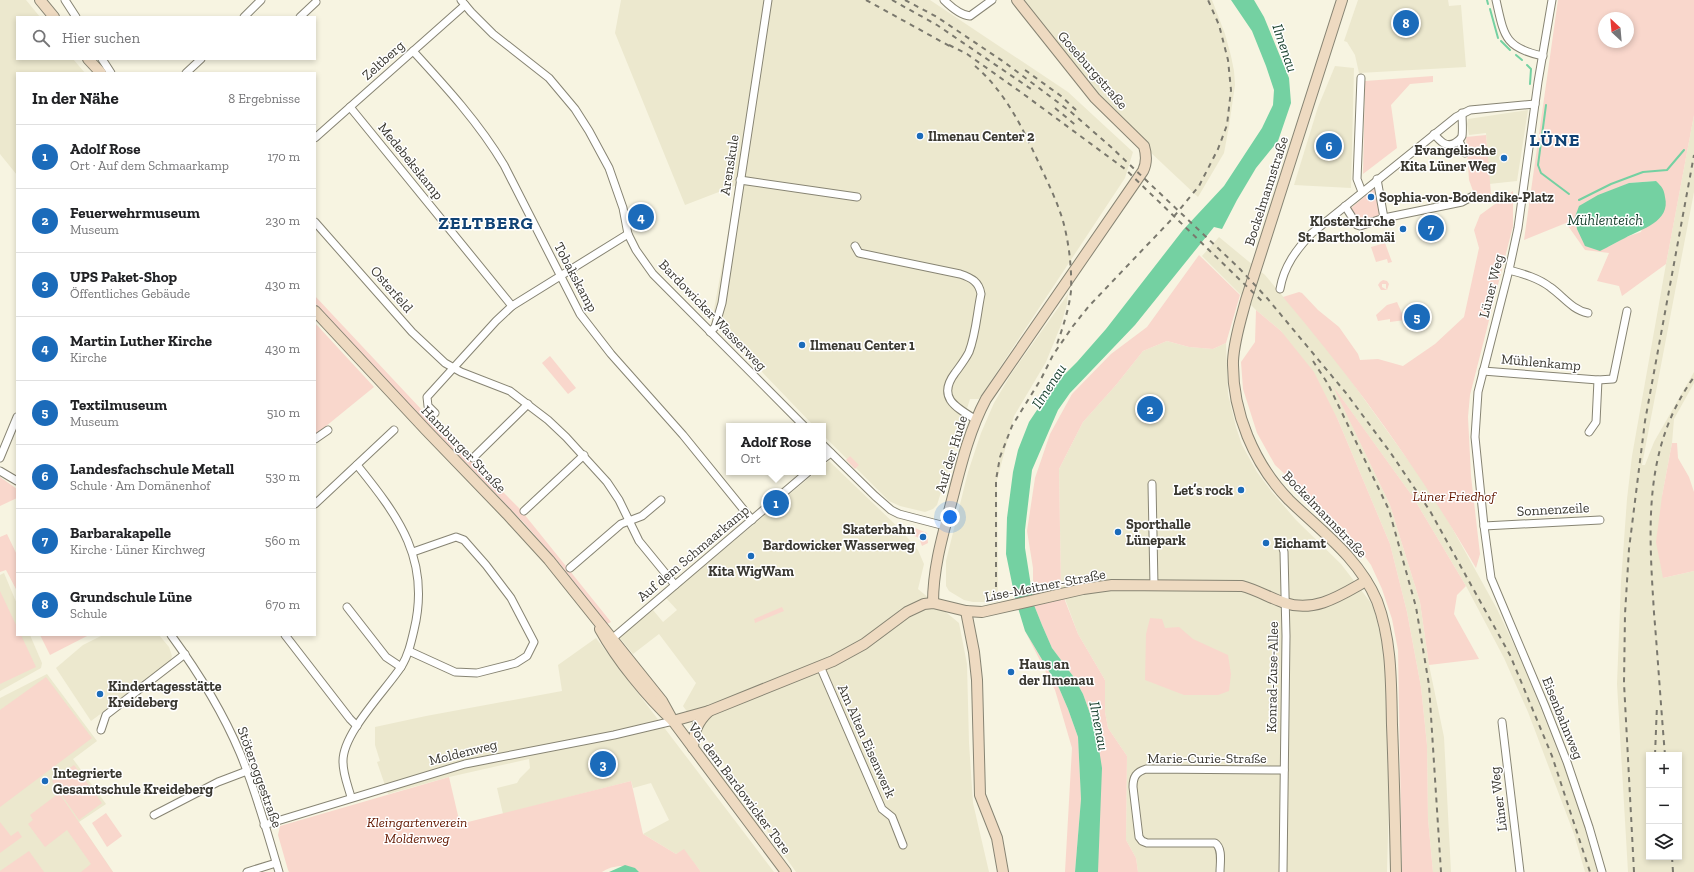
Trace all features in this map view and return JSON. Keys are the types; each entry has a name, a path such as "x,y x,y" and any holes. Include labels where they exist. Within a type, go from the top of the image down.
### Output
{"main road":[{"path":"40,0 53,16"},
{"name":"Goseburgstraße","path":"1018,0 1095,98 1144,146 1147,158"},
{"name":"Bockelmannstraße","path":"1342,0 1246,300 1236,340 1233,360 1234,377 1240,414 1248,439 1260,463 1274,483 1289,499 1334,541 1354,563 1376,600 1383,620 1390,660 1396,872"},
{"path":"89,60 100,72"},
{"name":"Auf der Hude","path":"933,603 935,565 966,445 975,419 986,399 1143,171 1147,158"},
{"name":"Hamburger Straße","path":"316,312 507,514 549,560 589,610"},
{"name":"Lise-Meitner-Straße","path":"966,611 982,612 1065,593 1112,585 1242,586 1285,603 1304,606 1323,604 1366,581"},
{"path":"673,721 709,711 820,666 864,644 915,608 933,603 966,611 974,652 977,680 980,796 997,838 1003,872"},
{"name":"Vor dem Bardowicker Tore","path":"589,610 613,638 662,701 673,721 786,872"},
{"name":"Vor dem Bardowicker Tore","path":"589,610 612,648 657,705 673,721"},
{"path":"693,748 695,728 700,719 709,711"}],"street":[{"path":"65,0 75,16"},
{"path":"245,16 261,0"},
{"name":"Arenskule","path":"710,332 715,327 722,303 768,0"},
{"path":"944,0 955,9 970,16 992,0"},
{"path":"1496,0 1502,29 1512,44 1525,52 1543,56"},
{"name":"Lüner Weg","path":"1491,578 1475,437 1478,392 1509,270 1518,228 1535,104 1552,0"},
{"path":"301,16 316,2"},
{"name":"Zeltberg","path":"316,137 413,51 463,2"},
{"name":"Bardowicker Wasserweg","path":"463,2 493,34 545,75 560,90 575,109 598,147 613,178 623,208 628,234 636,250 653,274 801,423"},
{"name":"Tobakskamp","path":"413,51 463,106 493,147 504,165 576,309 600,340 683,435 752,520"},
{"path":"103,60 110,72"},
{"path":"187,72 199,60"},
{"path":"1361,78 1357,179 1362,192"},
{"path":"1280,289 1284,273 1295,253 1312,233 1377,179 1462,113 1470,110 1535,104"},
{"name":"Medebekskamp","path":"350,107 512,306"},
{"path":"1434,134 1441,143 1447,145 1459,141 1462,137 1462,113"},
{"path":"1459,141 1465,153"},
{"path":"1377,179 1384,218"},
{"path":"740,180 857,197"},
{"path":"1344,206 1356,225 1360,226 1384,218 1462,202 1473,196"},
{"name":"Osterfeld","path":"316,223 414,334 445,363 510,390 548,420 584,455 613,490 634,532 647,552 675,585"},
{"path":"435,413 428,406 427,397 496,321 512,306 628,234"},
{"path":"855,246 860,253 966,276 972,278 980,287 981,294 970,349 965,360 950,380 947,392 948,398 953,405 975,419"},
{"path":"1509,270 1541,281 1578,311 1588,313"},
{"name":"Mühlenkamp","path":"1483,371 1598,380 1613,379 1627,311"},
{"name":"Mühlenkamp","path":"1589,432 1596,422 1598,380"},
{"path":"473,458 528,404"},
{"path":"0,458 16,419"},
{"path":"316,438 328,430"},
{"path":"316,503 394,430"},
{"path":"826,448 891,510 898,514 945,526"},
{"path":"826,457 831,453"},
{"path":"524,511 584,455"},
{"path":"351,797 344,772 343,760 345,746 357,726 401,667 409,651 418,615 418,580 413,552 404,529 395,513 357,465"},
{"path":"0,471 16,480"},
{"name":"Auf dem Schmaarkamp","path":"613,638 804,475"},
{"path":"1152,484 1154,585"},
{"path":"570,568 622,524 642,516 661,500"},
{"name":"Sonnenzeile","path":"1484,526 1600,520"},
{"path":"409,651 455,672 477,673 516,663 528,656 534,642 511,598 486,564 464,540 456,537 413,552"},
{"path":"1281,542 1284,552 1285,603"},
{"name":"Eisenbahnweg","path":"1491,578 1567,762 1589,827 1602,872"},
{"name":"Konrad-Zuse-Allee","path":"1283,872 1285,603"},
{"path":"347,607 386,657 401,667"},
{"name":"Stöteroggestraße","path":"172,636 185,654 215,702 235,742 247,771 279,872"},
{"path":"286,636 357,726"},
{"path":"101,730 106,715 185,654"},
{"name":"Am Alten Eisenwerk","path":"820,666 882,809 892,817 903,845"},
{"name":"Moldenweg","path":"264,825 351,797 465,764 614,735 673,721"},
{"name":"Lüner Weg","path":"1502,722 1520,872"},
{"name":"Marie-Curie-Straße","path":"1220,872 1220,850 1215,843 1147,844 1142,841 1139,837 1133,787 1133,780 1136,774 1146,769 1284,770"},
{"path":"154,815 218,782 247,771"},
{"path":"248,872 276,863"}],"shaded area":[{"path":"0,0 26,0 39,16 16,16 16,60 74,60 84,72 16,72 16,174 0,154"},
{"path":"621,0 930,0 1068,92 1133,152 1125,178 979,399 970,399 937,505 933,509 925,512 900,506 889,501 826,438 826,423 811,423 712,320 737,185 685,205 615,33"},
{"path":"1014,0 1212,0 1225,34 1231,56 1235,85 1224,153 1198,197 1082,88"},
{"path":"1358,0 1448,0 1449,6 1461,5 1466,67 1359,73 1355,55 1347,42 1344,41"},
{"path":"1335,66 1354,68 1351,188 1294,185 1318,107"},
{"name":"Evangelische Kita Lüner Weg","path":"1528,110 1517,181 1489,184 1486,133 1469,135 1467,124 1468,119"},
{"path":"1694,115 1694,192 1642,465 1645,465 1654,442 1694,372 1694,383 1674,419 1672,443 1662,496 1663,578 1694,571 1694,872 1628,872 1617,684 1621,582 1627,499 1632,456"},
{"path":"1219,237 1265,275 1319,339 1421,478 1446,517 1497,609 1523,664 1573,790 1600,872 1585,872 1574,834 1528,712 1504,658 1466,586 1413,497 1335,389 1390,505 1420,602 1429,665 1444,737 1451,872 1433,872 1428,819 1427,745 1421,687 1407,612 1390,544 1338,420 1281,331 1256,310 1202,256"},
{"path":"1068,294 1067,304 1061,325 1046,362 1014,416 997,480 998,602 973,602 964,600 949,591 946,586 946,561 968,472 981,433 994,403 1011,374"},
{"path":"1167,341 1189,347 1213,349 1226,343 1228,394 1242,445 1257,472 1296,520 1341,564 1371,603 1383,646 1387,695 1389,798 1387,872 1138,872 1136,858 1126,840 1127,756 1108,728 1105,712 1105,680 1078,634 1061,588 1059,469 1083,422 1116,385 1143,351"},
{"path":"829,461 901,530 918,550 924,564 918,589 959,623 967,664 969,743 973,803 989,872 796,872 747,803 726,766 683,706 696,683 659,634 633,654 619,637 653,610 663,622 677,610 666,598 812,475 826,475 826,464"},
{"path":"4,573 16,602 16,636 30,636 42,663 41,668 0,691 0,575"},
{"name":"Kindertagesstätte Kreideberg","path":"101,636 160,636 169,647 172,656 170,662 91,721 56,668 83,645"},
{"path":"596,638 774,872 701,872 684,850 676,854 643,834 669,820 651,783 633,788 631,781 503,814 497,788 517,783 530,768 529,759 449,777 388,794 377,762 380,761 375,745 375,727 562,691 558,665"},
{"name":"Integrierte Gesamtschule Kreideberg","path":"47,674 97,741 73,759 106,804 79,822 113,872 0,872 0,698"}],"green space":[{"path":"1558,0 1694,0 1694,115 1666,264 1622,296 1619,286 1597,281 1609,253 1585,250 1566,223 1524,240","holes":["1656,181 1641,232 1626,237 1608,247 1617,189 1629,183"]},
{"path":"1433,76 1433,82 1410,84 1391,105 1397,148 1363,174 1365,81"},
{"path":"1486,135 1491,194 1476,199 1469,180 1466,137"},
{"name":"Sophia-von-Bodendike-Platz","path":"1376,187 1380,217 1360,224 1352,214 1351,208"},
{"name":"Lüner Friedhof","path":"1513,191 1513,226 1470,395 1468,417 1471,476 1480,554 1476,568 1432,496 1386,428 1336,362 1283,297 1299,292 1302,293 1318,310 1339,327 1358,354 1360,360 1378,359 1403,366 1435,344 1464,317 1479,248 1474,230 1480,215"},
{"path":"1385,243 1392,262 1388,263 1387,259 1376,262 1371,247"},
{"path":"1199,255 1240,295 1226,343 1213,349 1189,347 1167,341 1143,351 1116,385 1083,422 1059,469 1061,588 1033,594 1033,568 1027,531 1035,478 1050,434 1072,394 1111,354 1147,327"},
{"path":"1383,280 1387,281 1389,284 1387,290 1381,290 1378,285","holes":["1382,284 1386,284 1387,290 1382,287"]},
{"path":"316,297 421,409 520,509 611,622 607,624 560,564 525,524 380,374 316,304"},
{"path":"1397,302 1405,320 1390,322 1390,319 1378,321 1376,315 1387,305"},
{"path":"1256,310 1281,331 1314,372 1338,420 1390,544 1407,612 1421,687 1427,745 1428,819 1433,872 1402,872 1398,650 1392,619 1382,589 1371,565 1347,532 1275,465 1257,433 1243,389 1241,362 1255,342"},
{"path":"316,324 374,387 316,434"},
{"path":"550,356 576,388 568,394 542,363"},
{"path":"1333,386 1413,497 1466,586 1457,595 1454,614 1479,659 1429,665 1420,602 1390,505"},
{"path":"1672,443 1677,443 1678,458 1689,477 1694,492 1694,571 1663,578 1656,542 1662,496"},
{"path":"850,456 859,465 855,469 846,460"},
{"path":"0,477 16,488 16,498 0,506"},
{"name":"Skaterbahn Bardowicker Wasserweg","path":"915,528 927,533 928,543 922,546 919,538 907,531"},
{"path":"7,534 16,553 16,589 6,570 0,572 0,537"},
{"path":"0,591 16,625 16,636 21,636 36,667 0,684"},
{"path":"1064,598 1078,634 1105,680 1105,712 1108,728 1127,756 1126,840 1136,858 1138,872 1098,872 1096,730 1083,694 1073,676 1052,648 1034,605"},
{"path":"782,607 784,611 755,623 754,619"},
{"path":"1150,618 1162,619 1165,628 1179,627 1193,639 1228,655 1231,674 1229,691 1218,695 1184,695 1145,680 1146,634"},
{"path":"1025,631 1059,688 1078,737 1081,799 1075,872 1065,872 1072,748 1055,690"},
{"path":"40,636 87,636 50,655"},
{"path":"46,677 92,738 0,807 0,710"},
{"path":"74,765 102,803 79,820 52,781"},
{"name":"Kleingartenverein Moldenweg","path":"449,777 460,824 631,781 643,834 676,854 684,849 701,872 639,872 631,867 621,866 602,872 289,872 278,835 280,826"},
{"path":"59,793 113,872 81,872 91,864 67,830 45,847 28,824 33,820 30,815"},
{"path":"106,813 122,836 107,847 92,823"},
{"path":"0,822 11,836 18,831 22,837 0,853"},
{"path":"29,851 44,872 0,872 0,871"}],"water":[{"path":"1231,0 1254,0 1264,17 1289,78 1291,103 1278,141 1256,168 1222,229 1214,227 1135,325 1070,393 1058,410 1032,470 1025,530 1025,548 1034,605 1052,648 1073,676 1083,694 1096,730 1102,768 1098,872 1075,872 1081,799 1078,737 1059,688 1025,631 1015,598 1006,554 1007,518 1013,472 1018,450 1029,422 1053,386 1077,362 1106,329 1183,230 1224,186 1262,128 1273,105 1274,90 1252,31"},
{"name":"Mühlenteich","path":"1656,181 1664,192 1666,206 1664,213 1659,219 1646,228 1600,251 1585,246 1577,229 1575,217 1579,206 1598,195 1629,183"},
{"path":"625,865 635,868 639,872 609,872"}],"waterway":[{"path":"1487,0 1488,4"},
{"path":"1490,9 1498,38"},
{"path":"1501,41 1510,50"},
{"path":"1516,55 1522,60"},
{"path":"1527,65 1531,69 1530,84"},
{"path":"1546,105 1538,165 1541,173 1569,194"},
{"path":"1579,200 1611,184 1643,172 1667,170 1684,150"}],"railway":[{"path":"866,0 953,48"},
{"path":"892,0 937,25 1031,89"},
{"path":"905,0 937,17 1004,62 1071,112 1111,147 1239,268 1267,298 1346,393 1390,452 1430,511 1510,655 1552,756 1590,872"},
{"path":"996,597 996,480 1000,457 1012,426 1041,379 1053,355 1073,326 1089,306 1171,220 1199,186 1218,149 1227,125 1231,90 1228,60 1219,25 1208,0"},
{"path":"949,45 967,54 1125,169 1265,304"},
{"path":"975,66 997,88 1022,128 1048,183 1063,221 1070,256 1071,291 1064,325 1057,344"},
{"path":"1025,70 1061,96 1077,111"},
{"path":"1055,108 1078,127"},
{"path":"1634,872 1624,683 1625,614 1629,549 1645,421 1694,155"},
{"path":"1313,361 1328,384 1389,510 1416,607 1429,685 1441,872"},
{"path":"1665,752 1652,582 1651,521 1653,491 1657,461 1665,433 1677,404 1694,377"},
{"path":"1655,752 1657,705"},
{"path":"1672,860 1673,872"}],"place":[{"name":"Grundschule Lüne","path":"1406,23"},
{"name":"Ilmenau Center 2","path":"920,136"},
{"name":"Landesfachschule Metall","path":"1329,146"},
{"name":"Evangelische Kita Lüner Weg","path":"1504,158"},
{"name":"Sophia-von-Bodendike-Platz","path":"1371,197"},
{"name":"Martin Luther Kirche","path":"641,217"},
{"name":"Barbarakapelle","path":"1431,228"},
{"name":"Klosterkirche St. Bartholomäi","path":"1403,229"},
{"name":"Textilmuseum","path":"1417,317"},
{"name":"Ilmenau Center 1","path":"802,345"},
{"name":"Feuerwehrmuseum","path":"1150,409"},
{"name":"Let’s rock","path":"1241,490"},
{"name":"Adolf Rose","path":"776,503"},
{"name":"Sporthalle Lünepark","path":"1118,532"},
{"name":"Skaterbahn Bardowicker Wasserweg","path":"923,537"},
{"name":"Eichamt","path":"1266,543"},
{"name":"Kita WigWam","path":"751,556"},
{"name":"Haus an der Ilmenau","path":"1011,672"},
{"name":"Kindertagesstätte Kreideberg","path":"100,694"},
{"name":"UPS Paket-Shop","path":"603,764"},
{"name":"Integrierte Gesamtschule Kreideberg","path":"45,781"}],"district":[{"name":"LÜNE","path":"1555,140"},
{"name":"ZELTBERG","path":"486,223"}],"water label":[{"name":"Ilmenau","path":"1285,48"},
{"name":"Ilmenau","path":"1049,386"},
{"name":"Ilmenau","path":"1099,726"}]}
